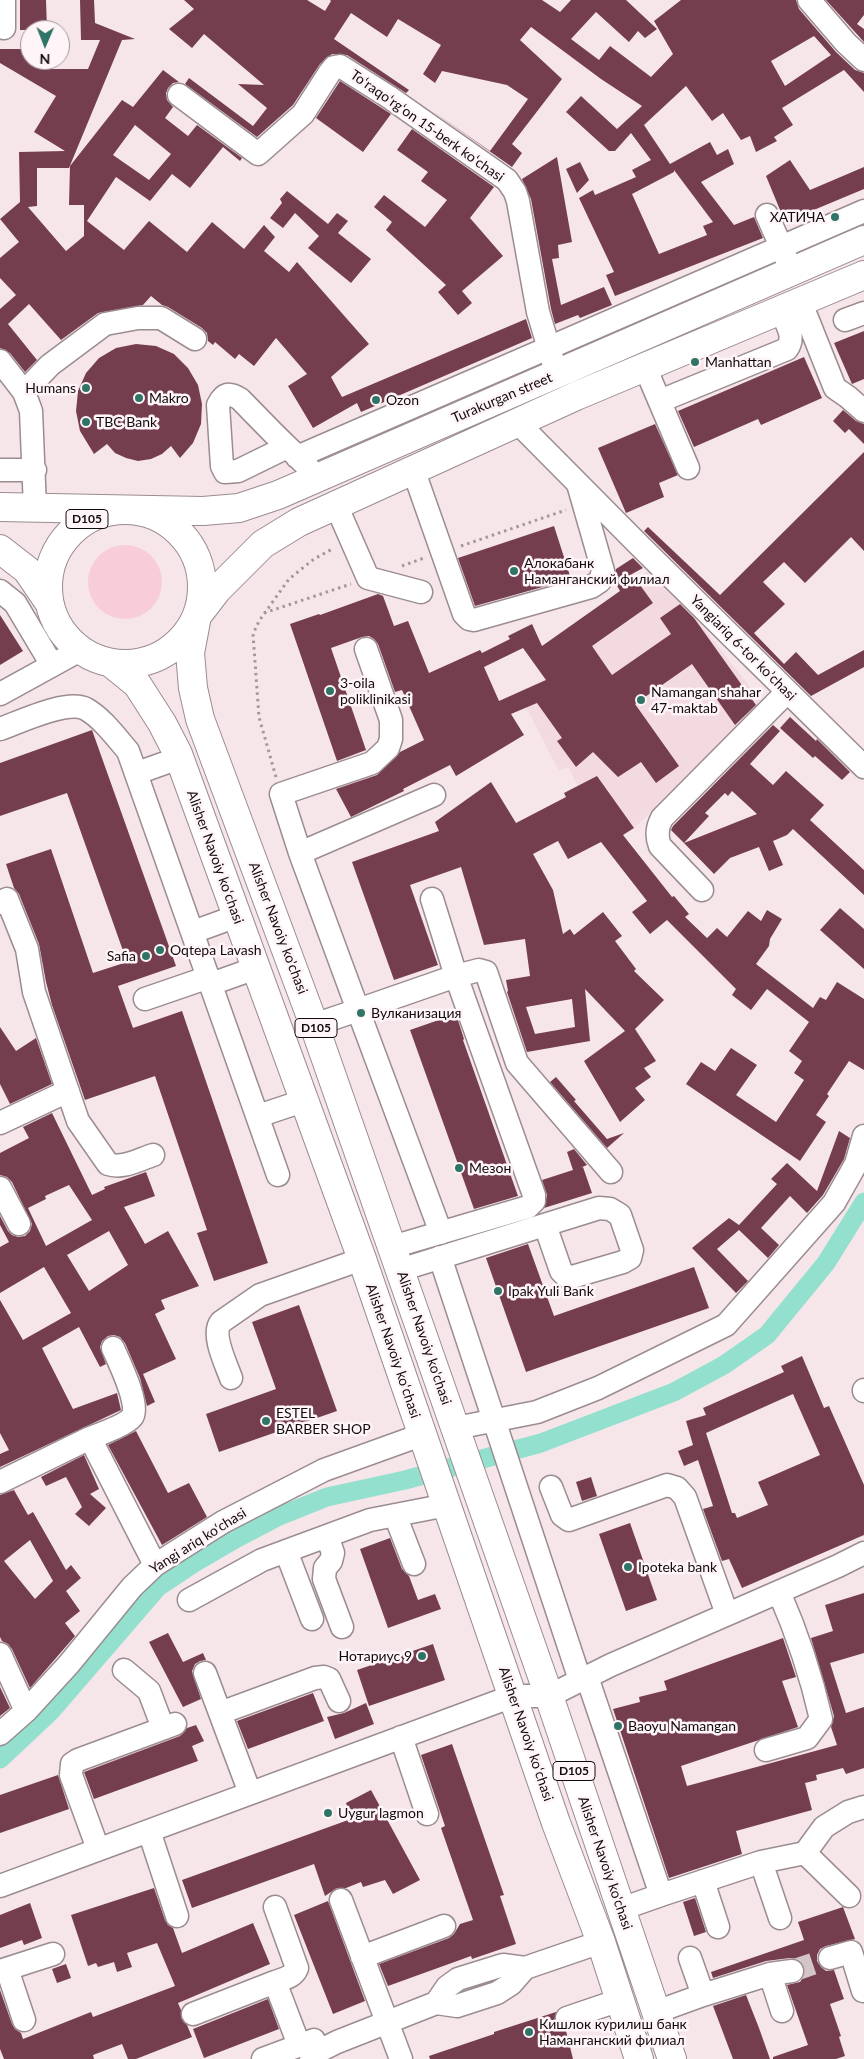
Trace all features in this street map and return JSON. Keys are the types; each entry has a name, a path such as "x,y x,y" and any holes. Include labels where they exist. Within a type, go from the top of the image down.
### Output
{"main road":[{"name":"Turakurgan street","path":"130,510 203,511 240,508 278,495 863,241"},
{"name":"Turakurgan street","path":"197,616 217,590 263,544 299,522 517,422 864,276"},
{"name":"D105","path":"0,507 130,510 154,515 175,527 191,546 200,568 201,576 202,592 197,616 183,638 162,654 138,663 111,663 95,658 80,650 67,638 55,621 48,601 27,570 0,549"},
{"name":"D105","path":"48,601 48,578 54,555 67,535 85,520 99,514 130,510"},
{"name":"Alisher Navoiy ko'chasi","path":"197,616 190,653 193,688 200,719 314,1025 549,1696 672,2059"},
{"name":"Alisher Navoiy koʻchasi","path":"111,663 137,684 162,723 179,758 362,1259 556,1822 601,1942 639,2059"}],"street":[{"path":"4,0 4,28"},
{"path":"809,0 846,43 864,60"},
{"name":"Toʻraqoʻrgʻon 15-berk koʻchasi","path":"179,95 258,154 303,114 330,72 337,66 340,66 390,97 507,180 515,192 538,312 557,375"},
{"path":"318,477 292,452 363,428 858,213 863,241"},
{"path":"767,215 792,272"},
{"path":"701,282 712,307"},
{"path":"648,304 659,330"},
{"path":"660,401 787,349 791,343 791,307"},
{"path":"791,307 835,388 864,411"},
{"path":"618,317 629,343"},
{"path":"24,392 50,365 105,324 138,318 161,318 195,339"},
{"path":"646,367 688,468"},
{"path":"4,369 24,392 31,411 35,508"},
{"path":"486,374 497,400"},
{"path":"446,392 458,417"},
{"path":"416,404 428,430"},
{"name":"Yangiаriq 6-tor koʼchasi","path":"517,422 864,767"},
{"path":"363,428 375,452"},
{"path":"413,469 464,614 469,619 474,620 591,587 600,581 603,572 577,481"},
{"path":"0,470 34,470"},
{"path":"336,505 368,578 421,592"},
{"path":"0,591 15,603 52,665"},
{"path":"366,649 390,720 391,739 388,748 372,763 281,794 300,853 441,1233"},
{"path":"0,694 80,650"},
{"path":"702,890 660,846 657,840 658,825 662,818 787,692"},
{"path":"0,729 64,707 75,706 85,709 128,750 278,1175"},
{"path":"137,773 179,758"},
{"path":"300,853 434,795"},
{"path":"2,895 28,949 34,992 78,1120 108,1164 115,1166 124,1165 153,1155"},
{"path":"396,1259 441,1233 528,1207 534,1201 534,1195 456,976 432,899"},
{"path":"193,932 237,916"},
{"path":"145,999 256,968"},
{"path":"314,1025 456,976 479,970 486,972 518,1064 611,1172"},
{"path":"0,1123 68,1091"},
{"path":"258,1116 303,1100"},
{"path":"457,1433 497,1430 598,1388 726,1325 834,1203 856,1164 864,1136"},
{"path":"0,1188 19,1224"},
{"path":"396,1259 440,1257 545,1225"},
{"path":"440,1257 497,1430 661,1895"},
{"path":"231,1378 217,1338 218,1326 221,1322 260,1295 362,1259"},
{"path":"0,1482 132,1417 134,1412 130,1389 113,1348"},
{"path":"90,1438 155,1566"},
{"name":"Yangi ariq ko‘chasi","path":"0,1734 26,1711 69,1664 132,1587 155,1566 223,1522 324,1470 424,1440"},
{"path":"551,1488 562,1515 569,1520 667,1485 682,1491 727,1614"},
{"path":"189,1600 262,1560 370,1520 396,1515 446,1500"},
{"path":"396,1515 414,1564"},
{"path":"327,1536 333,1553 331,1561 325,1568 324,1579 342,1627"},
{"path":"286,1551 312,1619"},
{"path":"0,1886 513,1696 549,1696 864,1553"},
{"path":"766,1750 807,1738 821,1719 809,1670 796,1630 779,1592"},
{"path":"0,1654 26,1711"},
{"path":"98,1849 71,1775 72,1764 78,1760 169,1726 149,1691 124,1670"},
{"path":"205,1672 250,1793"},
{"path":"220,1713 324,1677 329,1679 339,1700"},
{"path":"401,1737 427,1814"},
{"path":"621,1909 761,1862 805,1853 824,1827 848,1812 864,1807"},
{"path":"148,1831 177,1916"},
{"path":"805,1853 849,1896"},
{"path":"761,1862 780,1918"},
{"path":"703,1881 718,1927"},
{"path":"340,1900 388,2022 400,2059"},
{"path":"193,2014 296,1973 297,1968 275,1907"},
{"path":"362,1957 444,1926"},
{"path":"263,2059 305,2052 317,2052 337,2042 436,2003 456,2006 497,1993 511,1984 525,1968 601,1942"},
{"path":"830,1958 851,1952 863,1991"},
{"path":"24,2020 3,1970 53,1954"},
{"path":"690,1958 703,1995"},
{"path":"656,2012 770,1974 792,1970"},
{"path":"770,1974 782,2011"},
{"path":"274,1982 305,2052"},
{"path":"567,2018 620,2000"}],"path":[{"path":"281,794 259,717 253,634 259,621 289,579 314,559 352,539"}],"shaded area":[{"path":"118,545 132,545 146,551 156,561 162,575 162,589 156,603 146,613 132,619 118,619 104,613 94,603 88,589 88,575 94,561 104,551"},
{"name":"Namangan shahar 47-maktab","path":"652,568 683,602 766,707 634,828 587,804 568,767 559,771 518,692 545,679 529,656"}],"building":[{"path":"20,0 46,0 47,20 20,20"},
{"path":"80,0 94,0 95,23 135,39 122,40 69,168 37,168 37,206 28,207 66,251 84,236 84,205 69,205 70,166 122,100 133,107 163,70 179,82 173,83 166,93 167,100 173,107 165,118 188,136 197,125 242,158 240,161 223,147 190,188 172,174 150,201 116,177 87,221 124,250 149,221 187,252 212,222 244,249 264,225 275,237 264,251 289,272 297,262 369,344 331,377 342,397 526,319 532,338 361,412 357,403 313,428 288,386 307,374 276,338 254,366 239,354 235,359 215,342 213,345 208,341 207,333 202,328 162,305 151,296 143,305 98,313 61,340 29,304 8,324 37,360 25,372 10,353 0,348 0,309 16,295 0,278 0,258 19,242 0,219 20,202 19,152 65,151 34,132 56,96 0,63 0,49 20,49 20,70 88,69 100,40 81,40","holes":["135,125 171,154 149,180 113,155"]},
{"path":"184,0 307,0 325,11 330,0 542,0 560,12 571,0 626,0 657,29 645,38 638,31 629,42 596,12 571,39 599,60 610,46 651,77 673,54 654,21 681,0 796,0 799,9 836,52 855,70 864,73 864,92 844,70 782,108 793,125 774,137 777,141 756,152 750,136 741,140 723,113 712,121 686,86 644,125 670,164 710,142 717,155 728,149 734,164 701,182 734,225 754,217 763,238 615,296 606,275 614,272 579,198 593,190 595,195 636,177 632,170 651,160 631,133 615,151 609,151 566,112 581,96 617,129 642,106 601,79 531,27 520,40 562,79 512,144 522,153 512,167 428,108 490,151 528,99 507,85 442,71 435,83 423,74 441,45 398,19 387,37 351,13 334,39 409,90 406,93 347,55 332,54 320,64 293,105 257,137 185,84 189,78 253,126 267,108 238,84 264,85 204,34 192,48 169,29 194,9","holes":["814,36 831,55 785,86 771,61","674,170 713,222 703,226 707,235 659,254 632,194 674,172"]},
{"path":"826,0 864,0 864,15 857,24 864,29 864,42"},
{"path":"340,81 391,114 363,152 316,118"},
{"path":"412,129 494,187 470,218 503,256 462,291 472,303 458,315 438,292 446,285 386,230 392,222 374,207 384,195 425,227 447,200 421,181 428,172 397,150"},
{"path":"557,157 572,242 558,245 559,258 552,259 561,305 604,287 612,305 580,318 578,315 555,324 531,199 522,179"},
{"path":"790,160 810,190 864,167 864,189 785,222 766,176"},
{"path":"580,162 589,180 577,193 566,169"},
{"path":"287,191 328,224 337,213 348,221 338,233 371,259 351,283 308,248 319,236 295,213 283,228 270,218 282,203 280,199"},
{"path":"864,331 864,379 852,384 834,343"},
{"name":"Makro","path":"136,344 156,346 174,354 188,368 198,385 202,404 201,424 193,443 180,458 171,446 162,454 151,459 138,461 115,453 107,444 94,454 80,431 76,411 78,391 86,373 99,358 116,348"},
{"path":"804,357 822,398 761,425 758,419 694,447 678,411"},
{"path":"843,410 856,421 864,424 864,444 849,429 845,433 833,421"},
{"path":"655,424 678,475 659,483 664,497 626,513 598,448"},
{"path":"864,452 864,551 851,537 805,583 784,562 763,582 785,604 754,633 784,664 796,652 818,675 864,650 864,667 811,696 644,531 648,527 720,595"},
{"name":"Алокабанк Наманганский филиал","path":"554,526 571,579 475,606 458,558"},
{"path":"633,558 643,568 632,574 653,603 592,646 612,675 671,634 660,618 680,604 694,618 756,705 735,725 692,664 635,704 679,766 656,783 641,762 618,777 593,752 576,767 557,741 562,738 537,703 511,714 524,735 456,776 450,765 403,789 404,791 351,817 336,789 377,775 400,752 424,740 402,690 395,692 378,644 369,636 362,637 331,648 366,750 337,761 290,624 378,594 383,596 394,626 408,621 429,673 480,650 482,653 510,639 508,636 532,624 542,646 620,591 616,584 612,585 616,569","holes":["523,648 546,680 499,701 484,667"]},
{"path":"0,615 23,651 0,665"},
{"path":"790,717 816,741 817,739 850,772 842,780 815,756 813,758 780,728"},
{"path":"773,725 780,731 750,764 773,785 786,771 824,805 810,820 864,870 864,895 793,829 787,835 773,841 783,865 769,871 759,847 730,858 714,874 671,830","holes":["732,791 757,814 684,843 709,816 705,813 725,793 728,796"]},
{"path":"92,730 176,966 118,986 133,1028 182,1011 268,1263 214,1281 197,1233 207,1230 155,1076 85,1100 52,1005 39,944 19,894 14,888 6,864 51,849 93,973 127,962 67,793 0,816 0,763"},
{"path":"597,776 634,828 623,835 672,897 674,896 689,914 685,917 707,938 717,928 727,937 748,911 761,921 767,910 782,919 770,939 769,946 756,964 813,1008 820,997 826,1000 837,982 864,999 864,1070 849,1061 827,1094 829,1096 816,1115 826,1122 800,1161 686,1084 701,1062 715,1071 731,1048 757,1065 736,1095 776,1122 804,1080 794,1073 802,1061 789,1051 809,1022 767,989 751,1010 732,995 736,989 667,920 650,934 632,912 647,901 601,842 568,859 558,841 533,854 553,890 563,934 570,929 574,935 603,912 622,936 615,941 636,969 634,971 664,1000 635,1029 656,1061 644,1068 651,1077 635,1088 645,1100 620,1122 584,1061 625,1031 585,989 590,1041 527,1052 507,992 506,980 530,976 525,939 484,945 461,867 410,885 438,965 394,980 352,862 439,831 435,822 491,782 516,823 566,797 564,793","holes":["572,999 575,1027 535,1034 526,1007"]},
{"path":"840,908 864,929 864,969 820,930"},
{"path":"456,1014 463,1040 518,1196 474,1209 410,1030"},
{"path":"0,1027 16,1051 36,1038 52,1084 10,1104 0,1084"},
{"path":"556,1077 607,1139 624,1133 607,1148 550,1082"},
{"path":"52,1113 92,1195 105,1189 104,1187 146,1172 155,1196 124,1207 145,1244 168,1231 199,1286 161,1300 165,1309 155,1314 176,1359 143,1374 155,1402 147,1406 140,1378 125,1343 120,1337 108,1336 102,1341 100,1347 106,1364 100,1367 79,1327 42,1348 73,1409 117,1393 121,1410 0,1467 0,1454 9,1450 0,1433 0,1300 23,1340 71,1313 44,1267 0,1293 0,1247 9,1242 0,1225 0,1216 8,1231 18,1237 25,1236 30,1231 32,1224 12,1182 7,1177 0,1175 0,1153 29,1138 23,1127","holes":["69,1185 92,1220 46,1246 28,1208 46,1199 45,1196","109,1231 128,1265 89,1291 67,1255"]},
{"path":"839,1131 850,1138 844,1159 823,1195 807,1213 790,1196 761,1228 779,1245 768,1258 739,1230 717,1249 748,1281 736,1293 692,1248 729,1218 739,1225 777,1184 771,1179 787,1163 817,1191"},
{"path":"574,1149 587,1165 580,1168 583,1167 592,1193 544,1208 547,1195 542,1180 573,1170 567,1152"},
{"path":"528,1244 554,1316 694,1267 709,1308 526,1372 486,1258"},
{"path":"299,1305 337,1411 219,1452 206,1414 276,1389 252,1322"},
{"path":"802,1356 824,1408 829,1406 864,1485 864,1535 742,1588 729,1559 722,1561 703,1509 713,1506 698,1460 684,1466 678,1451 693,1445 686,1421 706,1415 703,1408 784,1372 781,1366","holes":["793,1394 820,1455 758,1482 768,1505 737,1518 735,1513 732,1513 706,1433"]},
{"path":"136,1431 168,1493 189,1483 207,1517 162,1545 108,1445"},
{"path":"84,1455 99,1489 90,1494 106,1508 89,1526 75,1514 82,1507 66,1477 46,1486 41,1477"},
{"path":"591,1477 597,1496 582,1501 576,1482"},
{"path":"14,1490 28,1515 33,1512 66,1570 71,1565 81,1578 66,1591 80,1611 65,1623 75,1636 30,1688 12,1649 0,1637 0,1495","holes":["30,1540 53,1581 35,1599 4,1561"]},
{"name":"Ipoteka bank","path":"630,1523 657,1600 626,1611 599,1534"},
{"path":"390,1538 402,1569 409,1576 418,1600 435,1594 441,1609 388,1628 360,1549"},
{"path":"864,1593 864,1653 830,1663 846,1713 864,1707 864,1768 846,1774 843,1768 816,1775 817,1780 805,1783 812,1810 736,1831 742,1854 669,1878 613,1709 640,1702 639,1697 667,1690 664,1681 783,1638 796,1677 782,1681 798,1727 681,1766 687,1786 837,1745 831,1727 834,1716 811,1638 833,1631 825,1605"},
{"path":"168,1633 183,1662 203,1653 206,1660 195,1664 192,1671 201,1699 183,1707 149,1642"},
{"path":"433,1644 445,1680 369,1706 357,1670"},
{"path":"0,1687 10,1708 0,1716"},
{"path":"313,1693 324,1721 248,1749 237,1721"},
{"path":"366,1703 374,1724 335,1739 327,1717 344,1713"},
{"path":"196,1725 204,1741 192,1746 198,1761 94,1799 84,1772 180,1736 187,1728"},
{"path":"452,1744 504,1895 500,1896 516,1944 472,1959 471,1956 388,1986 379,1964 449,1938 460,1924 473,1920 441,1828 445,1826 421,1755"},
{"path":"58,1775 69,1809 0,1833 0,1795"},
{"path":"371,1790 420,1880 393,1894 385,1880 363,1887 361,1882 346,1888 337,1888 325,1896 314,1864 192,1908 182,1880 351,1819 346,1803"},
{"path":"154,1888 165,1920 173,1928 182,1953 253,1923 270,1964 178,2003 181,2010 181,2018 187,2025 192,2037 136,2059 128,2059 122,2044 93,2055 94,2059 4,2059 0,2049 0,1990 12,2024 21,2033 23,2039 91,2012 93,2017 175,1986 157,1943 127,1953 132,1967 117,1972 114,1962 98,1967 96,1963 88,1966 71,1915"},
{"path":"695,1898 706,1932 694,1936 683,1902"},
{"path":"328,1901 365,2001 333,2014 294,1915"},
{"path":"30,1903 42,1938 24,1945 22,1940 0,1948 0,1915"},
{"path":"843,1907 855,1939 820,1949 817,1961 826,1971 834,1970 844,1999 830,2004 841,2036 839,2037 845,2056 836,2059 773,2059 773,2057 808,2045 787,1985 800,1982 805,1970 803,1963 797,1959 790,1958 766,1961 713,1978 711,1972 804,1940 798,1922"},
{"path":"66,1964 71,1978 57,1983 52,1969"},
{"path":"746,1995 770,2059 733,2059 713,2006"},
{"path":"268,1999 279,2029 204,2058 193,2029"},
{"path":"556,2012 555,2023 559,2028 566,2031 573,2059 430,2059 429,2056"}],"waterway":[{"path":"0,1759 51,1711 158,1587 237,1538 277,1517 327,1497 405,1480 541,1443 674,1392 724,1365 767,1335 826,1263 864,1202"}],"tunnel":[{"path":"792,1971 830,1958"}],"place":[{"name":"ХАТИЧА","path":"835,217"},
{"name":"Manhattan","path":"695,362"},
{"name":"Humans","path":"86,388"},
{"name":"Makro","path":"139,398"},
{"name":"Ozon","path":"376,400"},
{"name":"TBC Bank","path":"86,422"},
{"name":"Алокабанк Наманганский филиал","path":"514,571"},
{"name":"3-oila poliklinikasi","path":"330,691"},
{"name":"Namangan shahar 47-maktab","path":"641,700"},
{"name":"Oqtepa Lavash","path":"160,950"},
{"name":"Safia","path":"146,956"},
{"name":"Вулканизация","path":"361,1013"},
{"name":"Мезон","path":"459,1168"},
{"name":"Ipak Yuli Bank","path":"498,1291"},
{"name":"ESTEL BARBER SHOP","path":"266,1421"},
{"name":"Ipoteka bank","path":"628,1567"},
{"name":"Нотариус 9","path":"422,1656"},
{"name":"Baoyu Namangan","path":"618,1726"},
{"name":"Uygur lagmon","path":"328,1813"},
{"name":"Кишлок курилиш банк Наманганский филиал","path":"529,2032"}]}
